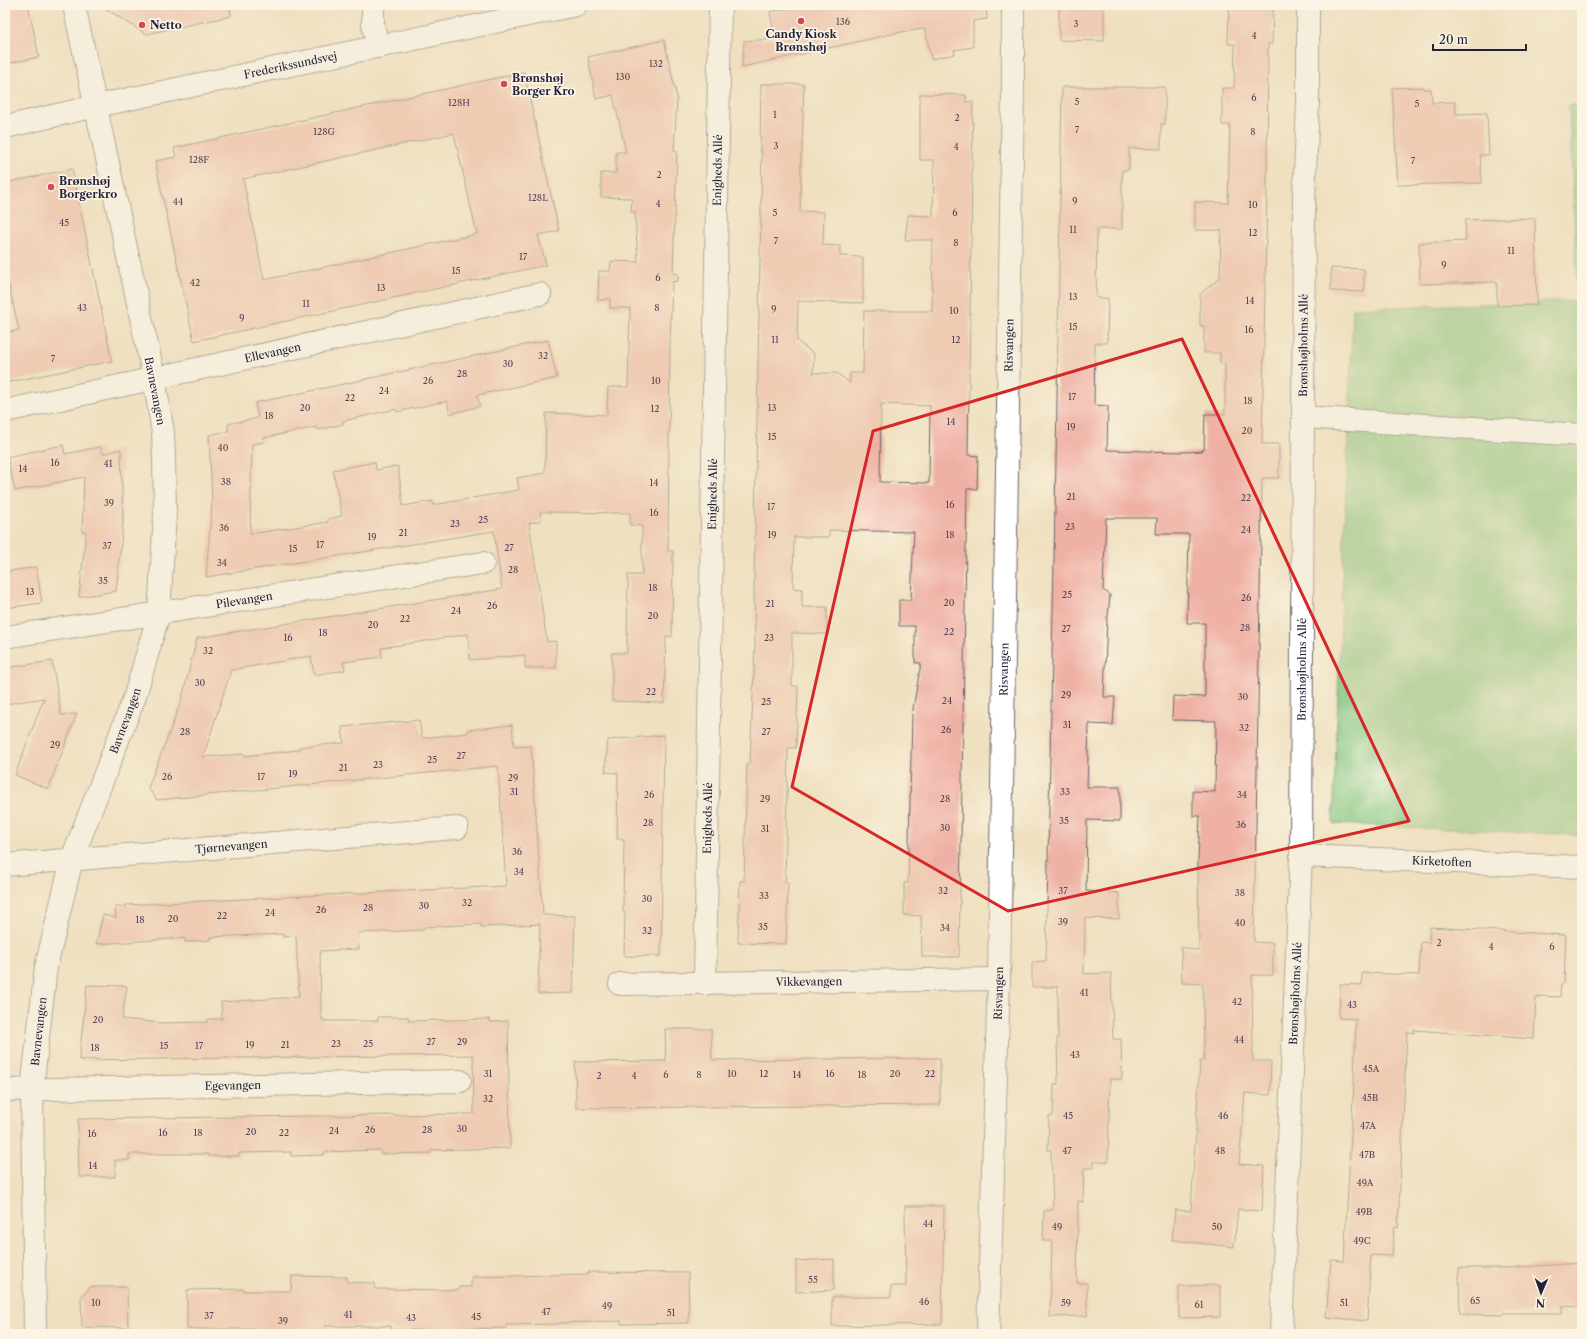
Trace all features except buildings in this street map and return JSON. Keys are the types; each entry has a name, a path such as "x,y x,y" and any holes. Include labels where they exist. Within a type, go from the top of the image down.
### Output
{"street":[{"name":"Bavnevangen","path":"35,1334 32,1089 46,967 72,859 135,696 159,613 165,513 163,433 154,378 74,5"},
{"path":"373,5 373,25 378,47"},
{"name":"Frederikssundsvej","path":"5,127 96,106 576,5"},
{"name":"Enigheds Allé","path":"705,984 720,5"},
{"name":"Risvangen","path":"988,1334 999,979 1014,89 1013,5"},
{"name":"Brønshøjholms Allé","path":"1281,1334 1301,856 1304,198 1308,103 1308,5"},
{"name":"Ellevangen","path":"5,411 540,294"},
{"path":"1303,416 1582,435"},
{"name":"Pilevangen","path":"5,637 483,563"},
{"name":"Tjørnevangen","path":"5,865 457,828"},
{"name":"Kirketoften","path":"1301,856 1582,867"},
{"name":"Vikkevangen","path":"620,984 999,979"},
{"name":"Egevangen","path":"5,1090 460,1080"}],"highlighted area":[{"path":"1182,339 1409,821 1008,911 792,787 873,431"}],"green space":[{"path":"1569,105 1582,105 1582,835 1333,824 1353,308 1578,301"}],"place":[{"name":"Candy Kiosk Brønshøj","path":"801,21"},
{"name":"Netto","path":"142,25"},
{"name":"Brønshøj Borger Kro","path":"504,84"},
{"name":"Brønshøj Borgerkro","path":"51,187"}]}
